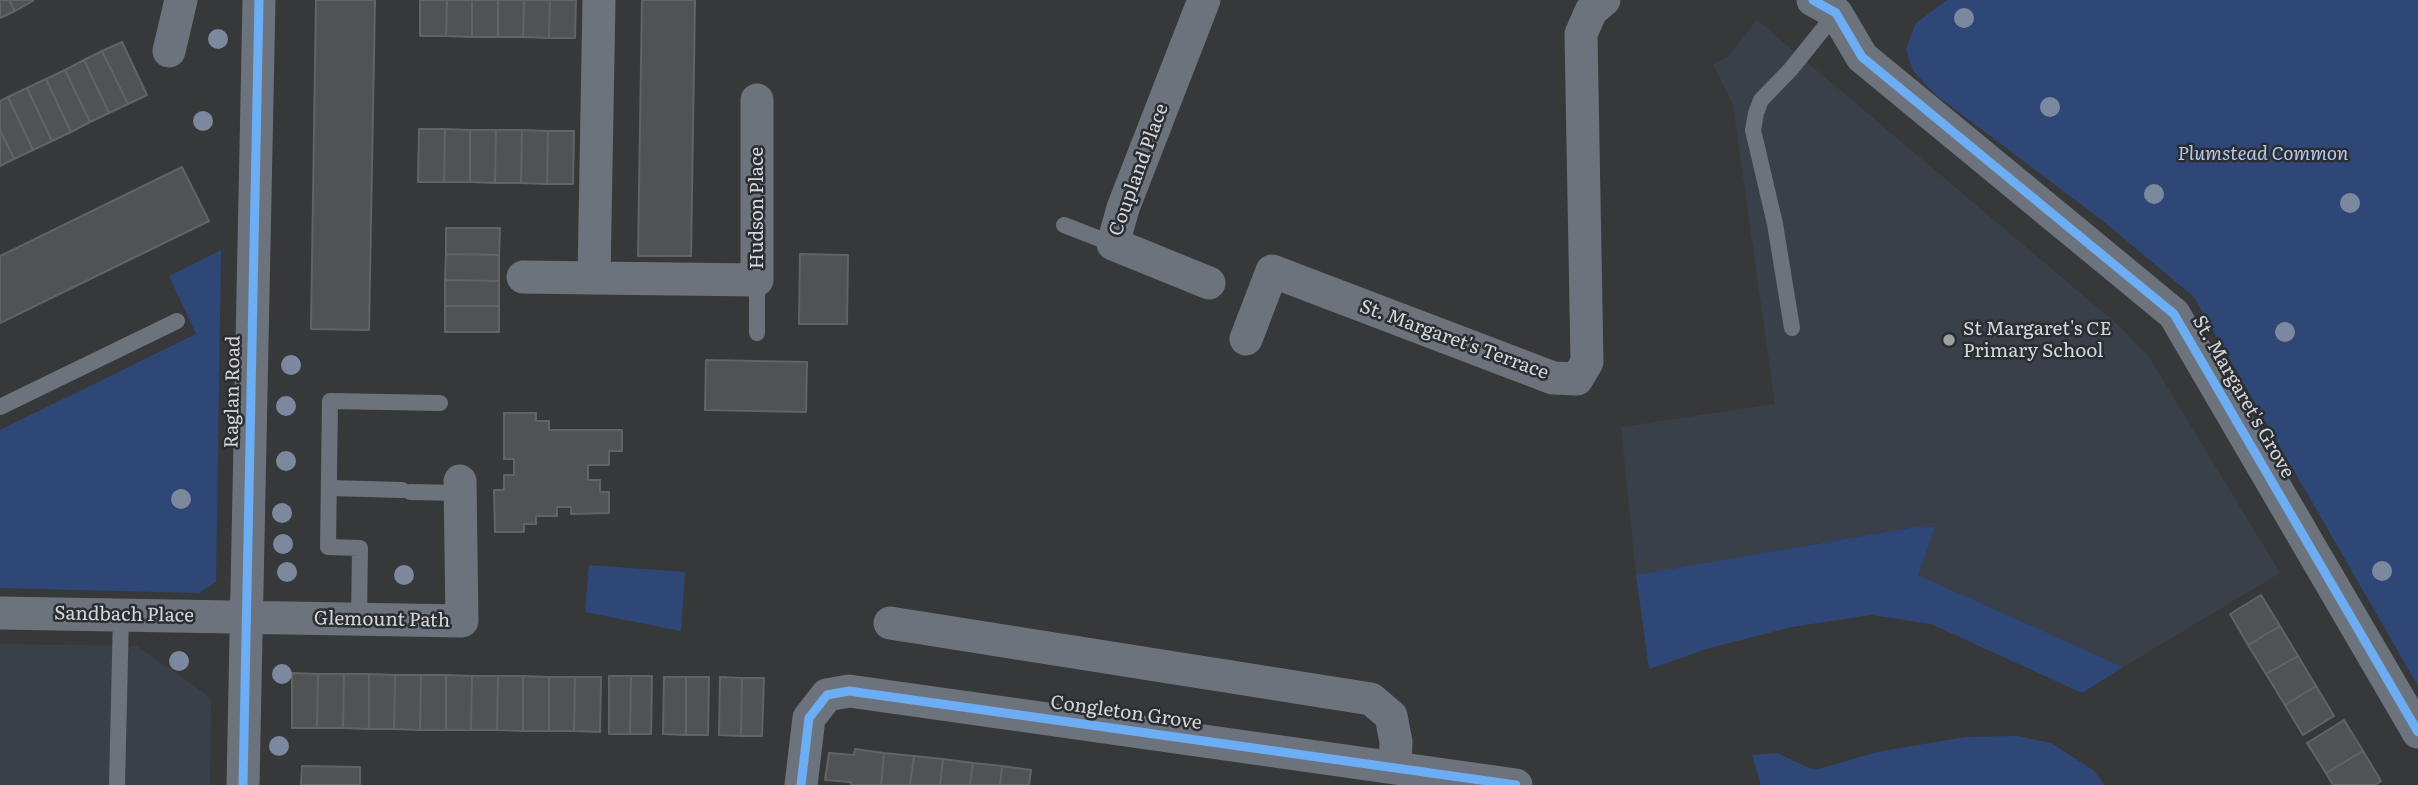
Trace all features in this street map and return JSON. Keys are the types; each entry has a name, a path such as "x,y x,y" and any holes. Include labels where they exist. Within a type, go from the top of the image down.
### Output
{"street":[{"path":"169,51 181,0"},
{"name":"Raglan Road","path":"243,785 259,0"},
{"path":"594,278 599,0"},
{"name":"Coupland Place","path":"1205,0 1123,208 1113,244 1209,283"},
{"name":"St. Margaret's Terrace","path":"1245,339 1272,271 1553,377 1577,379 1587,362 1581,34 1591,11 1604,0"},
{"name":"St. Margaret's Grove","path":"1837,4 1863,57 2174,314 2418,732"},
{"name":"Hudson Place","path":"523,277 757,280 757,100"},
{"name":"Glemount Path","path":"247,617 461,621 460,487"},
{"name":"Sandbach Place","path":"0,613 247,617"},
{"path":"890,623 1371,699 1391,716 1396,742 1395,768"},
{"name":"Congleton Grove","path":"801,785 808,718 827,695 849,691 1516,785"}],"lane":[{"path":"1792,328 1775,224 1753,130 1761,100 1791,69 1837,4"},
{"path":"1064,225 1113,244"},
{"path":"757,280 757,333"},
{"path":"0,407 177,321"},
{"path":"359,619 360,548 328,547 330,401 440,403"},
{"path":"329,488 406,491 460,487"},
{"path":"117,785 121,615"}],"shaded area":[{"name":"St Margaret's CE Primary School","path":"1757,20 2117,324 2149,357 2280,573 2123,667 1918,575 1934,527 1921,526 1636,575 1621,427 1775,404 1733,105 1713,64 1728,57"},
{"path":"0,644 137,646 211,698 210,785 0,785"}],"green space":[{"name":"Plumstead Common","path":"1947,0 2418,0 2418,686 2194,297 2103,221 1936,95 1913,71 1906,49 1916,23"},
{"path":"221,250 216,582 199,593 0,588 0,430 196,334 169,276"},
{"path":"1921,526 1935,527 1918,575 2123,667 2082,693 1931,624 1871,615 1792,627 1710,648 1649,669 1636,575"},
{"path":"589,565 685,572 681,631 585,612"},
{"path":"2017,736 2051,743 2093,770 2105,785 1761,785 1752,755 1777,753 1809,768 1819,769 1877,752 1965,737"}],"building":[{"path":"0,0 9,0 15,11 0,18"},
{"path":"9,0 33,0 33,1 15,11"},
{"path":"316,0 375,0 369,330 311,329"},
{"path":"420,0 447,0 446,36 420,36"},
{"path":"447,0 472,0 472,37 446,36"},
{"path":"472,0 498,0 498,37 472,37"},
{"path":"498,0 524,0 523,37 498,37"},
{"path":"524,0 550,0 549,38 523,37"},
{"path":"550,0 576,0 575,38 549,38"},
{"path":"642,0 695,0 691,256 638,256"},
{"path":"122,42 147,95 128,104 102,51"},
{"path":"102,51 128,104 109,113 84,60"},
{"path":"84,60 109,113 90,122 65,70"},
{"path":"65,70 90,122 71,132 46,79"},
{"path":"46,79 71,132 52,141 27,88"},
{"path":"27,88 52,141 33,150 8,97"},
{"path":"8,97 33,150 14,159 0,130 0,101"},
{"path":"419,129 445,129 444,182 418,182"},
{"path":"445,129 470,130 470,182 444,182"},
{"path":"0,130 14,159 0,166"},
{"path":"470,130 496,130 495,183 470,182"},
{"path":"496,130 522,130 521,183 495,183"},
{"path":"522,130 548,131 547,184 521,183"},
{"path":"548,131 574,131 573,184 547,184"},
{"path":"182,167 209,221 0,323 0,256"},
{"path":"446,228 500,228 499,255 446,254"},
{"path":"446,254 499,255 499,281 445,280"},
{"path":"800,254 848,255 847,324 799,324"},
{"path":"445,280 499,281 499,306 445,306"},
{"path":"445,306 499,306 499,332 445,332"},
{"path":"706,360 807,362 806,412 705,410"},
{"path":"504,413 536,413 536,421 549,421 549,430 622,430 622,451 609,451 609,465 588,465 588,480 600,480 600,492 609,492 609,513 571,514 571,507 557,507 557,516 536,516 536,524 524,524 524,532 495,532 494,490 504,490 504,475 514,475 514,459 504,459"},
{"path":"2261,595 2280,626 2248,645 2230,614"},
{"path":"2280,626 2298,656 2266,674 2248,645"},
{"path":"2298,656 2316,686 2285,705 2266,674"},
{"path":"292,673 318,674 317,728 292,728"},
{"path":"318,674 344,674 343,728 317,728"},
{"path":"344,674 369,674 369,729 343,728"},
{"path":"369,674 395,675 394,729 369,729"},
{"path":"395,675 421,675 420,730 394,729"},
{"path":"421,675 446,675 446,730 420,730"},
{"path":"446,675 472,676 471,730 446,730"},
{"path":"472,676 498,676 497,730 471,730"},
{"path":"498,676 523,676 523,731 497,730"},
{"path":"523,676 549,677 549,731 523,731"},
{"path":"609,676 631,676 630,734 609,734"},
{"path":"631,676 652,676 651,734 630,734"},
{"path":"549,677 575,677 574,731 549,731"},
{"path":"575,677 601,677 600,732 574,731"},
{"path":"664,677 686,677 686,735 663,734"},
{"path":"686,677 709,677 708,735 686,735"},
{"path":"720,677 742,678 741,736 719,735"},
{"path":"742,678 764,678 762,736 741,736"},
{"path":"2316,686 2334,716 2303,735 2285,705"},
{"path":"2344,720 2363,751 2326,773 2307,743"},
{"path":"855,749 884,753 881,785 851,785 851,782 825,780 829,753 854,755"},
{"path":"2363,751 2381,781 2375,785 2333,785 2326,773"},
{"path":"884,753 914,756 910,785 881,785"},
{"path":"914,756 943,759 940,785 910,785"},
{"path":"943,759 973,763 970,785 940,785"},
{"path":"973,763 1002,766 1000,785 970,785"},
{"path":"302,766 360,767 360,785 301,785"},
{"path":"1002,766 1031,770 1029,785 1000,785"}],"cycle path":[{"path":"243,785 259,0"},
{"path":"1813,0 1836,13 1862,57 2174,314 2418,732"},
{"path":"801,785 809,718 827,695 849,691 1516,785"}],"place":[{"name":"St Margaret's CE Primary School","path":"1949,340"}]}
